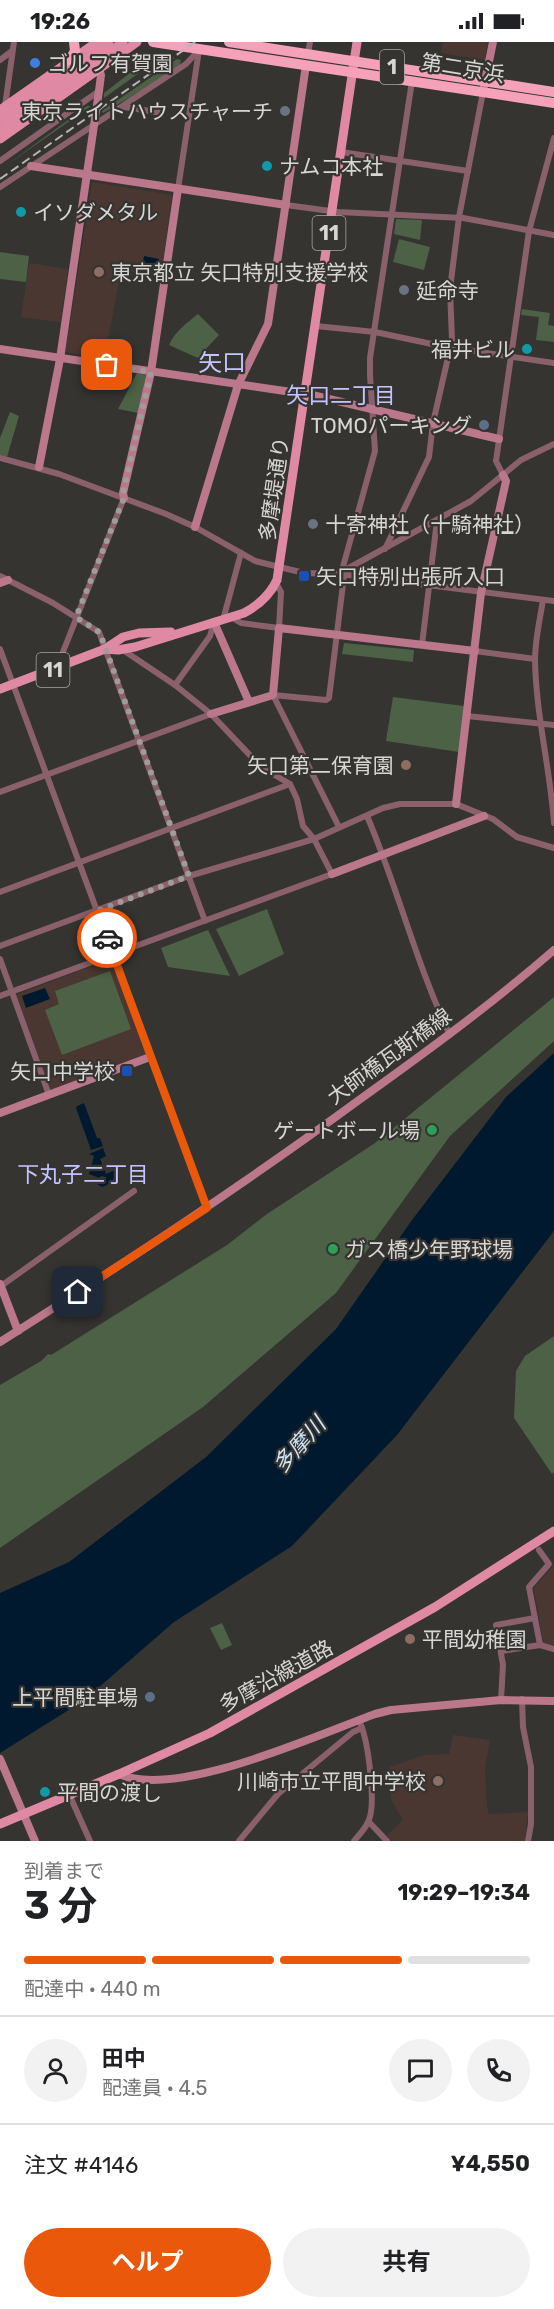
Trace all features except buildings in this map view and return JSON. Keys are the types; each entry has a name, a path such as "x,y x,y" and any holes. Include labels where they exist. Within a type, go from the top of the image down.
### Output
{"highway":[{"path":"69,61 75,51 74,42"},
{"name":"第二京浜","path":"153,42 307,60 484,86 554,103"},
{"name":"第二京浜","path":"230,42 307,60"},
{"name":"第二京浜","path":"354,67 412,80 554,92"}],"main road":[{"path":"2,108 96,42"},
{"path":"0,129 109,42"},
{"path":"0,119 123,42"},
{"path":"0,139 137,42"},
{"name":"多摩堤通り","path":"105,649 123,650 222,620 256,606 276,584 281,567 357,42"},
{"name":"多摩堤通り","path":"0,689 105,649 116,640 131,634 182,632"},
{"name":"多摩沿線道路","path":"0,1824 210,1733 277,1698 435,1607 554,1531"}],"street":[{"path":"2,108 14,42"},
{"path":"195,527 238,384 268,324 310,42"},
{"path":"384,550 429,457 433,423 453,340 450,289 459,218 493,42"},
{"path":"0,188 186,64 199,49"},
{"path":"56,668 124,498 123,493 151,372 199,49"},
{"path":"0,60 12,50"},
{"path":"39,467 60,359 101,75 99,68 86,50"},
{"path":"0,792 212,714 273,695 326,700 329,698 343,575 375,450 369,375 412,80"},
{"path":"0,161 99,91"},
{"path":"124,106 162,113"},
{"path":"456,804 481,593 506,481 496,461 511,357 530,231 554,138"},
{"path":"341,152 468,171"},
{"path":"30,166 332,212 459,218 554,235"},
{"path":"316,326 375,332 451,348 554,363"},
{"path":"0,349 306,394 500,439"},
{"path":"343,575 345,570 471,501 529,455 554,444"},
{"path":"0,458 39,467 124,498 195,527 255,561 304,573 343,575 554,601"},
{"path":"422,645 437,520"},
{"path":"176,685 222,620 241,553"},
{"path":"3,580 76,617 99,632 205,921"},
{"path":"276,584 281,592 273,695 339,826"},
{"path":"543,600 535,659 540,724 551,783 554,823"},
{"path":"222,620 535,659"},
{"path":"222,620 249,702"},
{"path":"0,649 207,1208"},
{"path":"123,650 176,685 212,714 261,767 290,784 297,799 303,826 314,839 332,874"},
{"path":"467,716 554,725"},
{"path":"0,892 290,784"},
{"path":"0,946 189,876 314,839 383,808 400,804 456,804 493,819 517,837 554,848"},
{"path":"366,816 384,856 434,1001 450,1035"},
{"path":"0,996 384,856 484,816"},
{"name":"大師橋瓦斯橋線","path":"0,1342 207,1208 450,1035 554,950"},
{"path":"0,959 50,1095"},
{"path":"0,1113 150,1057"},
{"path":"18,1331 0,1285 134,1191"},
{"path":"539,1550 549,1563 530,1585 540,1645"},
{"path":"501,1700 503,1665 496,1625 535,1618"},
{"path":"502,1651 540,1645 554,1650"},
{"path":"522,1699 523,1727 529,1747 531,1769 531,1824 528,1841"},
{"path":"119,1774 143,1780 199,1775 360,1724 391,1710 501,1700 554,1701"},
{"path":"354,1841 369,1822 372,1809 370,1767 360,1724"},
{"path":"239,1841 278,1794 360,1724"},
{"path":"0,1760 35,1841"},
{"path":"69,1794 90,1841"},
{"path":"369,1822 387,1841"}],"shaded area":[{"path":"443,42 488,42 485,60 441,53"},
{"name":"東京都立 矢口特別支援学校","path":"92,182 172,195 161,275 121,270 109,335 101,358 65,352 77,279 67,278 60,322 21,317 29,263 68,269 67,276 77,278"},
{"path":"111,959 146,1055 51,1090 15,995"},
{"path":"554,1565 554,1646 543,1643 534,1588"},
{"name":"川崎市立平間中学校","path":"453,1735 490,1740 485,1768 489,1814 528,1812 525,1841 391,1841 387,1835 403,1820 391,1800 390,1767 424,1755 449,1754"}],"green space":[{"path":"158,54 164,55 104,98 104,93"},
{"path":"177,59 181,60 180,65 103,113 102,111"},
{"path":"87,106 91,106 4,167"},
{"path":"396,219 422,220 420,240 394,234"},
{"path":"399,239 430,247 424,270 393,262"},
{"path":"0,252 29,256 26,282 0,279"},
{"path":"522,309 550,313 548,325 554,326 554,342 536,340 539,317 521,315"},
{"path":"198,314 219,335 203,352 213,361 211,364 169,345 178,331"},
{"path":"137,373 146,375 138,413 118,409"},
{"path":"10,412 19,416 7,457 0,455 0,438"},
{"path":"344,643 414,650 413,662 342,654"},
{"path":"393,697 464,706 459,752 386,741"},
{"path":"267,909 284,954 239,976 216,929"},
{"path":"208,930 230,976 168,967 161,948"},
{"path":"110,971 131,1029 62,1055 45,1010 59,1004 55,991"},
{"path":"554,997 554,1041 450,1136 336,1293 203,1407 0,1548 0,1385 227,1245 267,1214 375,1143"},
{"path":"554,1336 554,1472 552,1474 514,1418 516,1371 525,1356"},
{"path":"222,1623 232,1645 221,1650 210,1628"}],"water":[{"path":"144,256 159,259 157,270 142,268"},
{"path":"45,988 50,999 26,1008 22,996"},
{"name":"多摩川","path":"554,1053 554,1231 397,1435 292,1546 174,1622 83,1701 0,1753 0,1593 69,1562 206,1457 336,1329 412,1220 506,1097"},
{"path":"84,1103 97,1138 100,1138 103,1146 91,1150 76,1108"},
{"path":"103,1148 106,1156 100,1159 106,1174 118,1169 112,1182 102,1187 97,1184 96,1179 104,1183 106,1177 99,1178 89,1174 94,1156 89,1154"}],"railway":[{"path":"0,179 195,42"}],"way so far":[{"path":"107,365 151,372 123,493 124,498 76,617 99,632 189,876 97,911 107,938"}],"place":[{"name":"ゴルフ有賀園","path":"35,63"},
{"name":"東京ライトハウスチャーチ","path":"285,111"},
{"name":"ナムコ本社","path":"267,166"},
{"name":"イソダメタル","path":"21,212"},
{"name":"東京都立 矢口特別支援学校","path":"99,272"},
{"name":"延命寺","path":"404,290"},
{"name":"福井ビル","path":"527,349"},
{"name":"TOMOパーキング","path":"484,425"},
{"name":"十寄神社（十騎神社）","path":"313,524"},
{"name":"矢口特別出張所入口","path":"304,576"},
{"name":"矢口第二保育園","path":"406,765"},
{"name":"矢口中学校","path":"127,1071"},
{"name":"ゲートボール場","path":"432,1130"},
{"name":"ガス橋少年野球場","path":"333,1249"},
{"name":"平間幼稚園","path":"410,1639"},
{"name":"上平間駐車場","path":"150,1697"},
{"name":"川崎市立平間中学校","path":"438,1781"},
{"name":"平間の渡し","path":"45,1792"}],"district":[{"name":"矢口","path":"222,363"},
{"name":"矢口二丁目","path":"341,395"},
{"name":"下丸子二丁目","path":"83,1174"}],"route":[{"path":"78,1292 207,1208 107,938"}]}
